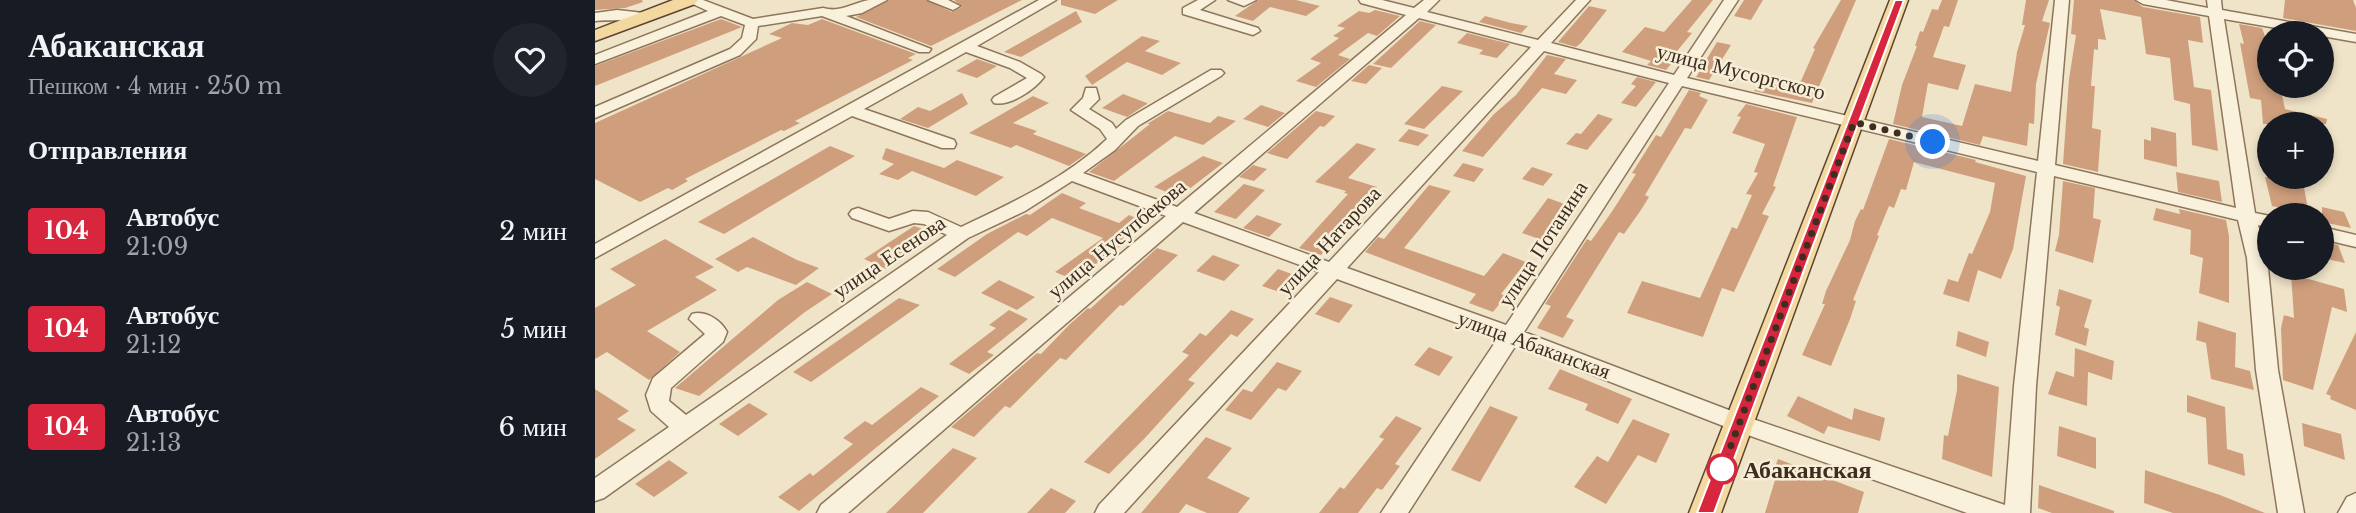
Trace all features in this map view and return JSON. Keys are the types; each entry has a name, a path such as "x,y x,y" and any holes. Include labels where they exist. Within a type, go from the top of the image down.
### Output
{"main road":[{"path":"595,36 690,0"},
{"path":"1706,513 1899,0"}],"street":[{"path":"690,0 753,23 813,12 831,15 924,49"},
{"path":"831,15 857,10 880,0"},
{"path":"935,0 953,6"},
{"path":"595,252 1049,0"},
{"path":"1208,0 1188,11 1252,32"},
{"path":"1235,0 1249,0"},
{"name":"улица Мусоргского","path":"1366,0 1679,81 2257,219"},
{"name":"улица Нусупбекова","path":"830,513 1432,0"},
{"name":"улица Натарова","path":"1108,513 1583,0"},
{"name":"улица Потанина","path":"1394,513 1731,0"},
{"path":"2017,513 2025,386 2048,169 2062,0"},
{"path":"2143,0 2215,7 2356,37"},
{"path":"2215,7 2246,216 2257,258 2267,370 2291,513"},
{"path":"595,60 721,10"},
{"path":"595,17 617,14 644,17"},
{"path":"595,113 736,52 749,39 753,23"},
{"path":"964,46 1015,65 1036,77 1032,83 1000,100"},
{"name":"улица Есенова","path":"595,491 961,234 1019,207 1071,175 1132,123 1216,74"},
{"path":"1091,91 1091,99 1079,110 1106,126 1115,139"},
{"path":"848,110 948,144"},
{"name":"улица Абаканская","path":"1071,175 1512,335 1739,423 1997,513"},
{"path":"858,214 889,225 913,217 928,218 961,234"},
{"path":"2334,236 2356,241"},
{"path":"685,427 659,405 657,394 661,384 716,337 717,332 699,319"},
{"path":"2351,513 2356,503"}],"building":[{"path":"595,0 643,2 625,8 595,10"},
{"path":"889,0 926,0 952,12 962,7 954,0 1022,0 931,46 856,17"},
{"path":"1061,0 1118,0 1095,14 1061,5"},
{"path":"1258,0 1296,0 1320,6 1306,16 1270,7 1253,21 1235,16"},
{"path":"1692,0 1713,0 1687,32 1692,33 1673,56 1677,57 1666,70 1647,65 1651,61 1622,52 1645,27 1664,32"},
{"path":"1744,0 1763,0 1751,20 1734,16"},
{"path":"1841,0 1856,0 1812,103 1754,91 1762,81 1797,90 1815,49 1813,48"},
{"path":"1942,0 1958,0 1949,27 1944,26 1933,57 1966,65 1958,90 1928,83 1922,117 1962,126 1975,84 2011,92 2017,52 2025,25 2022,25 2026,0 2049,0 2042,21 2050,23 2036,84 2034,124 2029,123 2027,146 1983,136 1980,145 1893,124 1902,85 1920,31 1923,32 1932,9 1938,10"},
{"path":"2074,0 2134,0 2143,7 2200,17 2203,43 2188,40 2194,87 2211,90 2218,151 2192,145 2190,104 2174,100 2170,58 2146,54 2141,17 2100,9 2106,40 2098,39 2098,50 2094,49 2091,86 2095,86 2092,128 2101,130 2098,172 2063,164 2069,79 2076,35 2071,34"},
{"path":"2285,0 2353,0 2356,8 2356,31 2334,27 2334,21 2283,18"},
{"path":"1589,6 1607,10 1576,47 1558,42"},
{"path":"1375,10 1400,16 1377,36 1368,33 1338,55 1350,59 1316,87 1296,81 1321,63 1310,59 1339,38 1333,36 1345,28 1337,26 1359,11 1369,13"},
{"path":"1076,11 1082,22 1021,57 1004,52"},
{"path":"1485,16 1528,26 1521,33 1479,22"},
{"path":"721,19 742,27 595,86 595,66"},
{"path":"822,19 916,54 908,58 913,60 795,121 800,123 685,179 688,181 672,190 668,188 640,202 595,179 595,123 782,38 769,34 792,23 808,25"},
{"path":"1420,21 1436,25 1391,68 1373,64"},
{"path":"2239,24 2257,27 2257,98 2283,98 2285,109 2298,112 2262,112 2261,100 2250,98 2240,43 2244,44"},
{"path":"1467,33 1510,44 1497,58 1479,54 1483,50 1457,43"},
{"path":"1142,36 1160,41 1145,51 1181,63 1162,75 1127,62 1092,85 1085,76"},
{"path":"1717,42 1731,45 1709,80 1696,77"},
{"path":"1547,55 1566,59 1554,74 1577,80 1566,94 1542,88 1483,157 1462,151 1494,114 1516,95"},
{"path":"977,59 997,66 977,78 956,71"},
{"path":"1369,65 1382,68 1366,84 1351,81"},
{"path":"1637,77 1656,82 1636,107 1621,103 1636,86 1631,84"},
{"path":"1442,86 1463,91 1424,129 1404,124"},
{"path":"1689,90 1701,93 1699,96 1708,100 1691,129 1685,128 1645,195 1649,197 1641,210 1624,234 1619,232 1566,317 1574,320 1563,338 1537,328 1551,306 1545,304 1587,239 1591,241 1611,213 1636,174 1632,173 1656,135 1661,137"},
{"path":"962,93 968,104 928,128 900,119 918,107 930,111"},
{"path":"1123,94 1147,104 1127,117 1102,108"},
{"path":"1033,96 1049,103 1013,123 1037,131 1033,134 1086,154 1069,166 1016,145 1011,148 969,133"},
{"path":"1746,104 1797,117 1773,186 1776,187 1762,214 1769,216 1734,292 1722,288 1703,337 1627,313 1642,281 1700,298 1732,227 1737,229 1752,195 1746,194 1758,173 1754,172 1765,144 1732,133 1741,117 1737,116"},
{"path":"1261,105 1285,113 1268,127 1243,119"},
{"path":"1168,111 1210,123 1218,116 1236,121 1203,145 1175,136 1114,181 1089,172 1150,124 1147,124"},
{"path":"1316,111 1335,116 1324,127 1320,126 1287,159 1267,153"},
{"path":"1598,114 1613,119 1587,150 1566,144 1576,133 1581,134"},
{"path":"2151,127 2176,133 2177,167 2144,159 2144,139 2151,141"},
{"path":"1409,129 1429,135 1418,146 1398,141"},
{"path":"1889,139 1976,160 1975,162 2026,176 2013,249 2001,279 1978,270 1969,302 1943,294 1948,279 1958,282 1969,253 1972,254 1990,212 1995,183 1914,162 1906,190 1901,189 1894,208 1889,206 1877,235 1879,236 1853,300 1856,301 1850,319 1831,366 1802,355 1825,304 1822,304 1826,291 1850,240 1855,221 1861,209 1863,210"},
{"path":"1357,143 1376,149 1348,178 1377,187 1321,255 1299,248 1348,194 1344,193 1346,191 1315,182"},
{"path":"830,146 855,156 724,234 698,222"},
{"path":"886,148 944,168 957,160 1004,177 976,196 912,171 898,180 879,174 894,164 882,159"},
{"path":"1203,156 1223,163 1179,197 1154,187"},
{"path":"1463,163 1484,169 1474,182 1453,176"},
{"path":"1253,165 1267,169 1254,181 1239,177"},
{"path":"1532,167 1553,174 1543,186 1522,179"},
{"path":"2176,172 2219,181 2222,202 2178,192"},
{"path":"2063,181 2095,188 2093,218 2101,220 2093,263 2055,251 2059,235"},
{"path":"1244,184 1265,190 1236,219 1214,212"},
{"path":"1429,185 1451,191 1404,248 1484,276 1503,253 1526,262 1501,294 1506,296 1493,312 1469,303 1476,294 1365,252 1378,237 1384,239"},
{"path":"2268,189 2304,189 2307,203 2271,203"},
{"path":"1062,193 1086,203 1079,208 1119,223 1129,215 1147,223 1074,280 1055,272 1103,238 1052,218 1027,236 1018,232 955,277 937,269 987,234 1026,214 1030,215"},
{"path":"1548,198 1570,206 1545,241 1522,233"},
{"path":"2156,208 2180,214 2179,209 2226,220 2229,236 2229,303 2199,293 2203,258 2190,254 2191,230 2153,220"},
{"path":"2334,210 2344,212 2351,228 2334,224"},
{"path":"1257,215 1282,224 1269,237 1243,228"},
{"path":"914,226 938,234 886,269 864,259"},
{"path":"753,237 797,260 819,268 796,285 747,267 738,272 715,259"},
{"path":"665,239 714,267 695,277 717,290 647,331 680,352 649,380 607,352 595,359 595,308 636,285 610,269"},
{"path":"2334,244 2338,245 2345,263 2334,261"},
{"path":"1157,248 1178,255 1123,306 1120,305 1066,360 1060,358 1010,408 1005,406 974,437 951,427 1037,353 1041,354 1070,324"},
{"path":"1213,255 1240,265 1224,281 1196,271"},
{"path":"1278,269 1300,277 1285,294 1262,286"},
{"path":"999,280 1035,297 1017,310 981,293"},
{"path":"2291,280 2312,280 2344,289 2347,312 2332,307 2313,390 2283,380 2281,328 2284,315 2294,318"},
{"path":"807,282 832,294 805,312 699,396 675,388 778,300"},
{"path":"2059,289 2092,300 2084,327 2089,329 2086,346 2055,335 2060,307 2056,305"},
{"path":"1330,297 1353,305 1339,323 1315,314"},
{"path":"899,298 920,305 811,382 793,372"},
{"path":"1009,310 1028,319 987,352 994,355 969,374 949,364 996,328 989,325"},
{"path":"1231,310 1254,319 1237,337 1231,334 1188,380 1195,383 1144,439 1109,474 1084,462 1189,355 1182,352 1200,333 1206,336"},
{"path":"2198,321 2236,333 2235,367 2250,371 2254,390 2211,379 2206,343 2196,340"},
{"path":"1958,331 1989,342 1986,357 1956,346"},
{"path":"2356,332 2356,410 2330,399 2331,396 2326,394"},
{"path":"1429,347 1453,357 1439,376 1414,365"},
{"path":"2075,348 2114,361 2112,380 2088,372 2087,406 2048,394 2056,371 2074,377"},
{"path":"1277,362 1302,371 1286,391 1278,388 1251,420 1225,410 1243,389 1252,392"},
{"path":"1560,369 1632,399 1618,424 1585,410 1588,404 1548,389"},
{"path":"1957,374 1999,387 1992,477 1942,459 1944,435 1948,436 1957,390"},
{"path":"921,387 939,396 799,511 778,497 810,473 813,476 853,444 843,438 865,421 872,425"},
{"path":"595,389 629,411 617,419 636,430 595,459"},
{"path":"2187,395 2225,407 2227,449 2243,454 2245,476 2208,464 2206,418 2187,412"},
{"path":"1798,396 1852,420 1854,408 1885,418 1880,441 1828,426 1824,434 1787,416"},
{"path":"749,403 768,414 738,436 719,424"},
{"path":"1490,406 1518,417 1480,482 1451,470"},
{"path":"1396,416 1422,428 1395,464 1400,466 1382,490 1377,488 1358,513 1319,513 1340,487 1344,489 1384,439 1379,437"},
{"path":"1633,419 1670,434 1656,463 1638,455 1606,504 1574,487 1597,456 1608,462"},
{"path":"2302,423 2341,434 2345,460 2304,446"},
{"path":"2059,426 2096,438 2096,469 2057,456"},
{"path":"1206,437 1232,448 1207,478 1250,498 1238,513 1207,513 1186,504 1179,513 1141,513"},
{"path":"953,448 977,458 923,513 886,513"},
{"path":"1778,459 1864,492 1858,513 1765,513 1775,480 1771,478"},
{"path":"669,460 688,473 654,497 635,484"},
{"path":"2145,470 2265,513 2173,513 2144,503"},
{"path":"2039,485 2114,513 2052,513 2038,508"},
{"path":"1051,488 1076,501 1065,513 1027,513"}],"bus line":[{"name":"104","path":"1706,513 1899,0"}],"place":[{"name":"Абаканская","path":"1722,469"}],"route":[{"path":"1722,469 1854,122 1933,142"}]}
